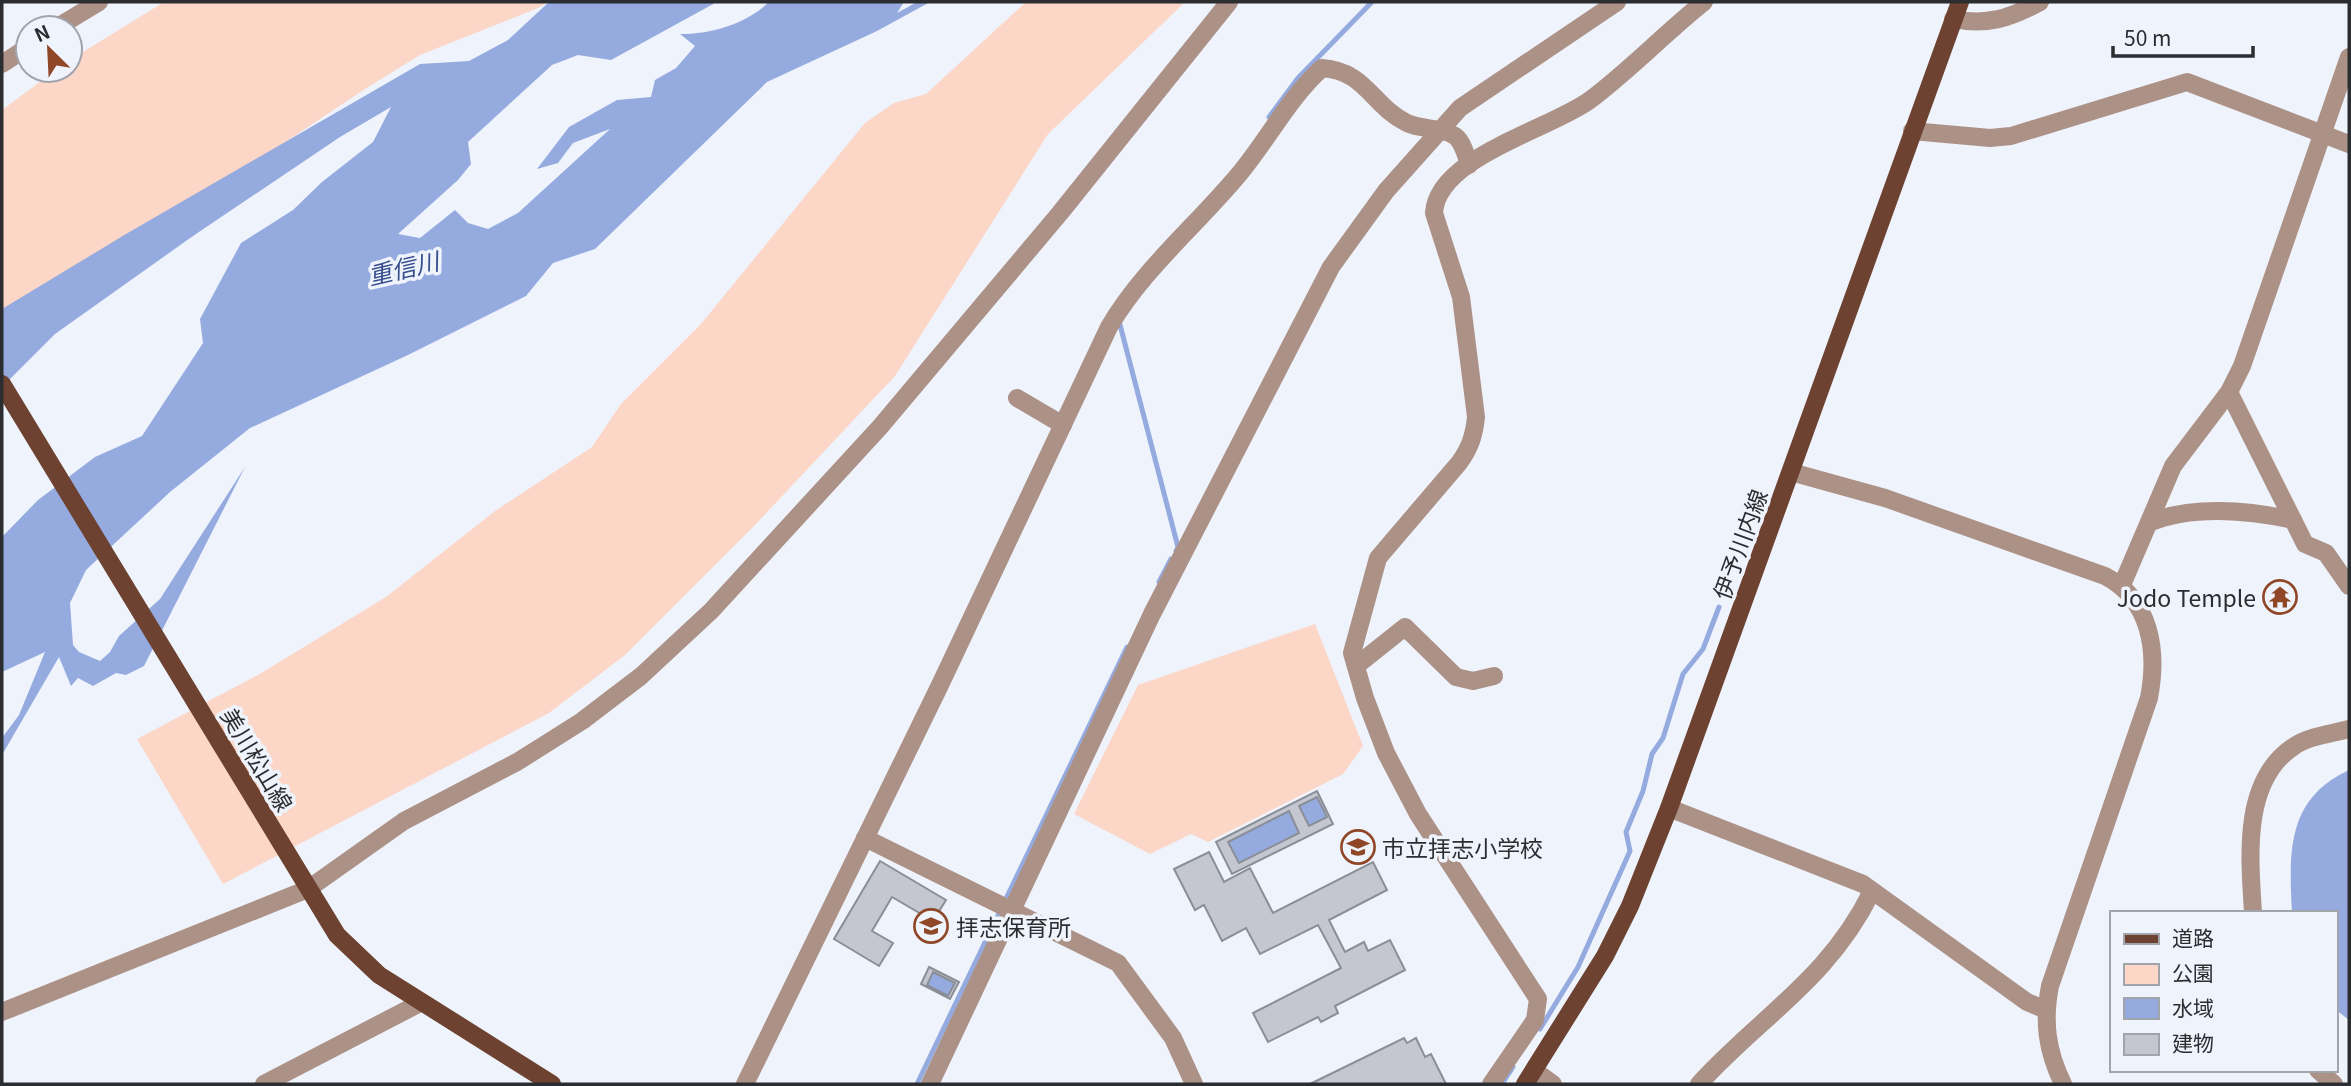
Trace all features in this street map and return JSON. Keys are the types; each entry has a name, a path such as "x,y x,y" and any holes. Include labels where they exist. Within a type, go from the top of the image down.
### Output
{"main road":[{"name":"伊予川内線","path":"1530,1078 1605,956 1630,906 1669,808 1960,2"},
{"name":"美川松山線","path":"2,384 337,934 379,975 552,1084"}],"street":[{"path":"79,14 99,2"},
{"path":"2,1012 308,889 404,821 517,762 582,721 641,676 711,611 880,427 1068,203 1229,2"},
{"path":"930,1084 1152,614 1331,267 1358,226 1460,108 1617,2"},
{"path":"1491,1084 1535,1020 1538,999 1418,814 1386,753 1352,653 1378,558 1459,463 1470,448 1474,434 1476,417 1461,297 1434,213 1439,191 1469,165 1519,135 1589,101 1704,2"},
{"path":"1953,19 1976,24 1999,21 2040,2"},
{"path":"2122,585 2173,466 2229,392 2242,366 2325,135 2349,57"},
{"path":"744,1084 1120,309 1241,172 1286,105 1322,68 1352,75 1394,115 1422,128 1452,134 1460,140 1469,165"},
{"path":"1912,131 1990,138 2011,136 2187,82 2349,144"},
{"path":"2229,392 2305,544 2326,553 2349,586"},
{"path":"1017,398 1063,425"},
{"path":"1791,472 1885,498 2082,568 2122,585 2136,601 2147,623 2154,671 2149,698 2050,986 2046,1010 2047,1045 2063,1084"},
{"path":"2149,523 2182,512 2250,511 2292,520"},
{"path":"1356,666 1405,627 1429,647 1457,677 1473,681 1494,676"},
{"path":"2253,911 2250,842 2256,805 2262,789 2292,747 2349,729"},
{"path":"1669,808 1863,884 2028,1002 2046,1010"},
{"path":"865,838 1012,914 1118,963 1173,1038 1194,1084"},
{"path":"1699,1084 1810,982 1850,931 1872,891"},
{"path":"264,1084 420,1003"},
{"path":"2320,1072 2334,1084"},
{"path":"1530,1078 1553,1084"}],"green space":[{"path":"164,2 547,2 420,55 365,89 222,184 2,342 2,110 37,84 84,84 84,51"},
{"path":"1026,2 1185,2 1048,134 895,376 753,527 625,655 549,713 223,884 137,739 258,675 386,597 495,511 592,447 621,404 701,324 865,123 894,103 926,94"},
{"path":"1315,624 1363,746 1343,774 1208,842 1191,834 1150,854 1074,814 1138,685"}],"water":[{"name":"重信川","path":"549,2 717,2 611,60 578,55 552,65 468,142 471,164 458,180 398,234 420,238 455,210 468,223 488,229 518,213 610,129 573,143 558,163 537,169 569,127 617,100 651,97 655,80 676,68 695,46 680,34 728,26 750,16 769,2 904,2 897,13 917,2 930,2 877,31 767,82 595,249 553,263 526,296 408,355 250,428 170,492 86,570 70,603 73,645 79,652 100,661 110,652 119,636 160,599 245,467 144,666 126,675 116,673 93,686 78,678 71,686 59,657 2,755 2,738 19,715 45,652 2,672 2,537 38,500 95,457 142,436 203,343 200,319 241,243 293,210 322,182 373,142 391,107 340,137 193,236 55,334 2,387 2,309 420,64 469,61 508,40"},
{"path":"2349,770 2349,1020 2337,1011 2337,911 2292,911 2291,869 2296,830 2302,812 2313,796 2328,782"},
{"path":"1317,797 1327,817 1309,826 1299,806"},
{"path":"1289,811 1299,833 1239,863 1228,842"},
{"path":"933,972 955,983 948,996 927,985"}],"building":[{"path":"1317,791 1333,824 1232,874 1216,842","holes":["1317,797 1327,817 1309,826 1299,806","1289,811 1299,833 1239,863 1228,842"]},
{"path":"1209,852 1224,882 1250,868 1273,913 1373,862 1387,890 1329,920 1345,952 1364,942 1368,951 1390,940 1405,970 1335,1006 1338,1013 1321,1022 1318,1017 1268,1042 1253,1013 1341,968 1318,925 1260,954 1246,928 1222,941 1204,905 1195,910 1174,869"},
{"path":"880,861 946,900 933,921 892,897 872,931 893,943 879,966 834,939"},
{"path":"929,967 959,982 950,999 921,984","holes":["933,972 955,983 948,996 927,985"]},
{"path":"1404,1038 1407,1043 1416,1038 1425,1057 1431,1054 1446,1084 1310,1084"}],"waterway":[{"path":"1269,117 1298,78 1372,2"},
{"path":"1119,321 1178,547 1176,551"},
{"path":"1159,582 1171,559"},
{"path":"1540,1029 1578,967 1630,851 1626,832 1643,791 1652,754 1663,738 1683,674 1703,649 1719,607"},
{"path":"917,1084 1127,647"},
{"path":"1502,1084 1513,1067"}],"place":[{"name":"Jodo Temple","path":"2280,597"},
{"name":"市立拝志小学校","path":"1358,847"},
{"name":"拝志保育所","path":"931,926"}]}
